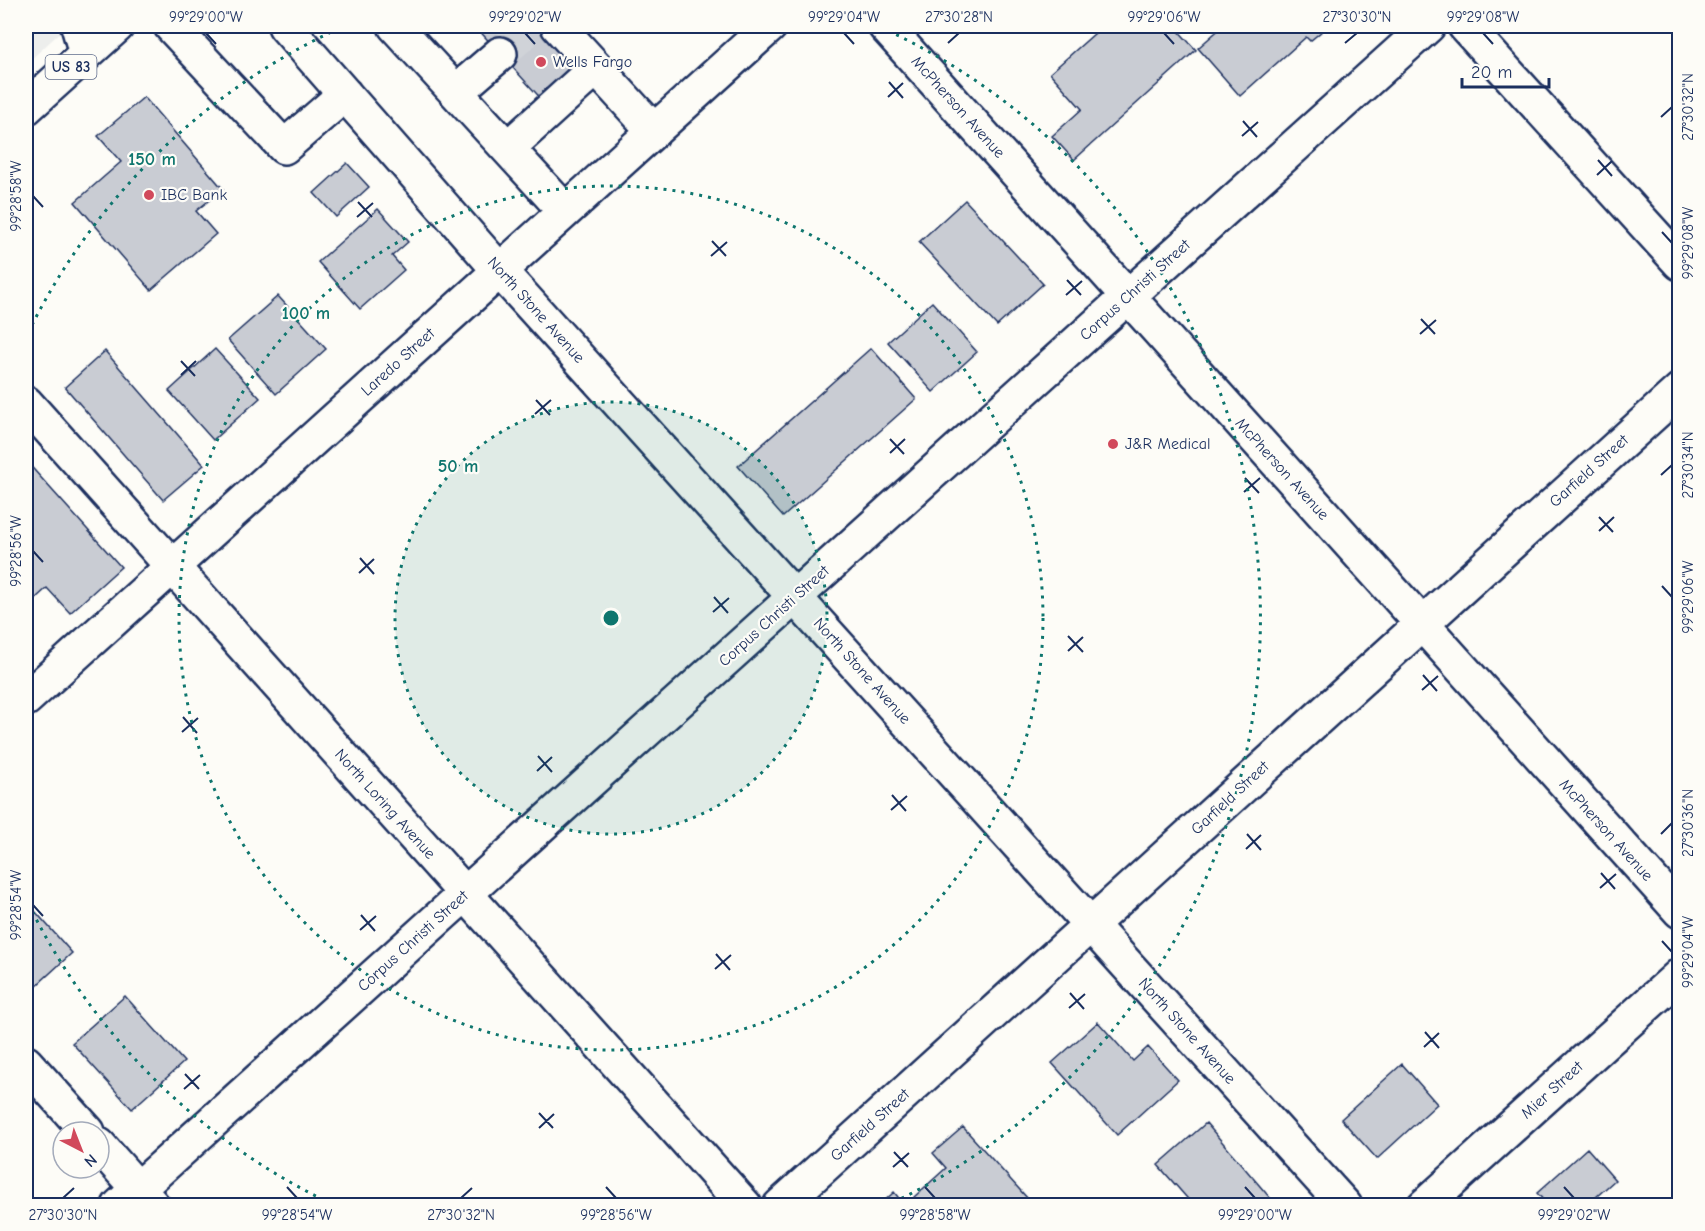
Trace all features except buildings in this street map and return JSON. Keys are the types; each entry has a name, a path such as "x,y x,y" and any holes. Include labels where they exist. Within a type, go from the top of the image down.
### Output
{"street":[{"name":"US 83","path":"26,108 82,39 117,26"},
{"path":"171,26 284,147 345,94"},
{"name":"North Stone Avenue","path":"285,26 500,270 1345,1206"},
{"path":"395,26 565,211"},
{"path":"558,26 654,131"},
{"name":"Laredo Street","path":"26,699 770,26"},
{"name":"McPherson Avenue","path":"885,26 1680,911"},
{"name":"Corpus Christi Street","path":"137,1200 465,893 1428,26"},
{"path":"1465,26 1680,263"},
{"path":"456,92 500,54"},
{"path":"508,148 596,68"},
{"name":"Garfield Street","path":"780,1206 1092,925 1419,623 1680,390"},
{"name":"North Loring Avenue","path":"26,403 745,1206"},
{"name":"Mier Street","path":"1424,1206 1680,975"},
{"path":"26,1063 77,1120"},
{"path":"111,1162 137,1200"}],"shaded area":[{"path":"26,26 67,26 26,64"}],"tunnel":[{"path":"500,54 532,26"}],"place":[{"name":"Wells Fargo","path":"541,62"},
{"name":"IBC Bank","path":"149,195"},
{"name":"J&R Medical","path":"1113,444"}]}
